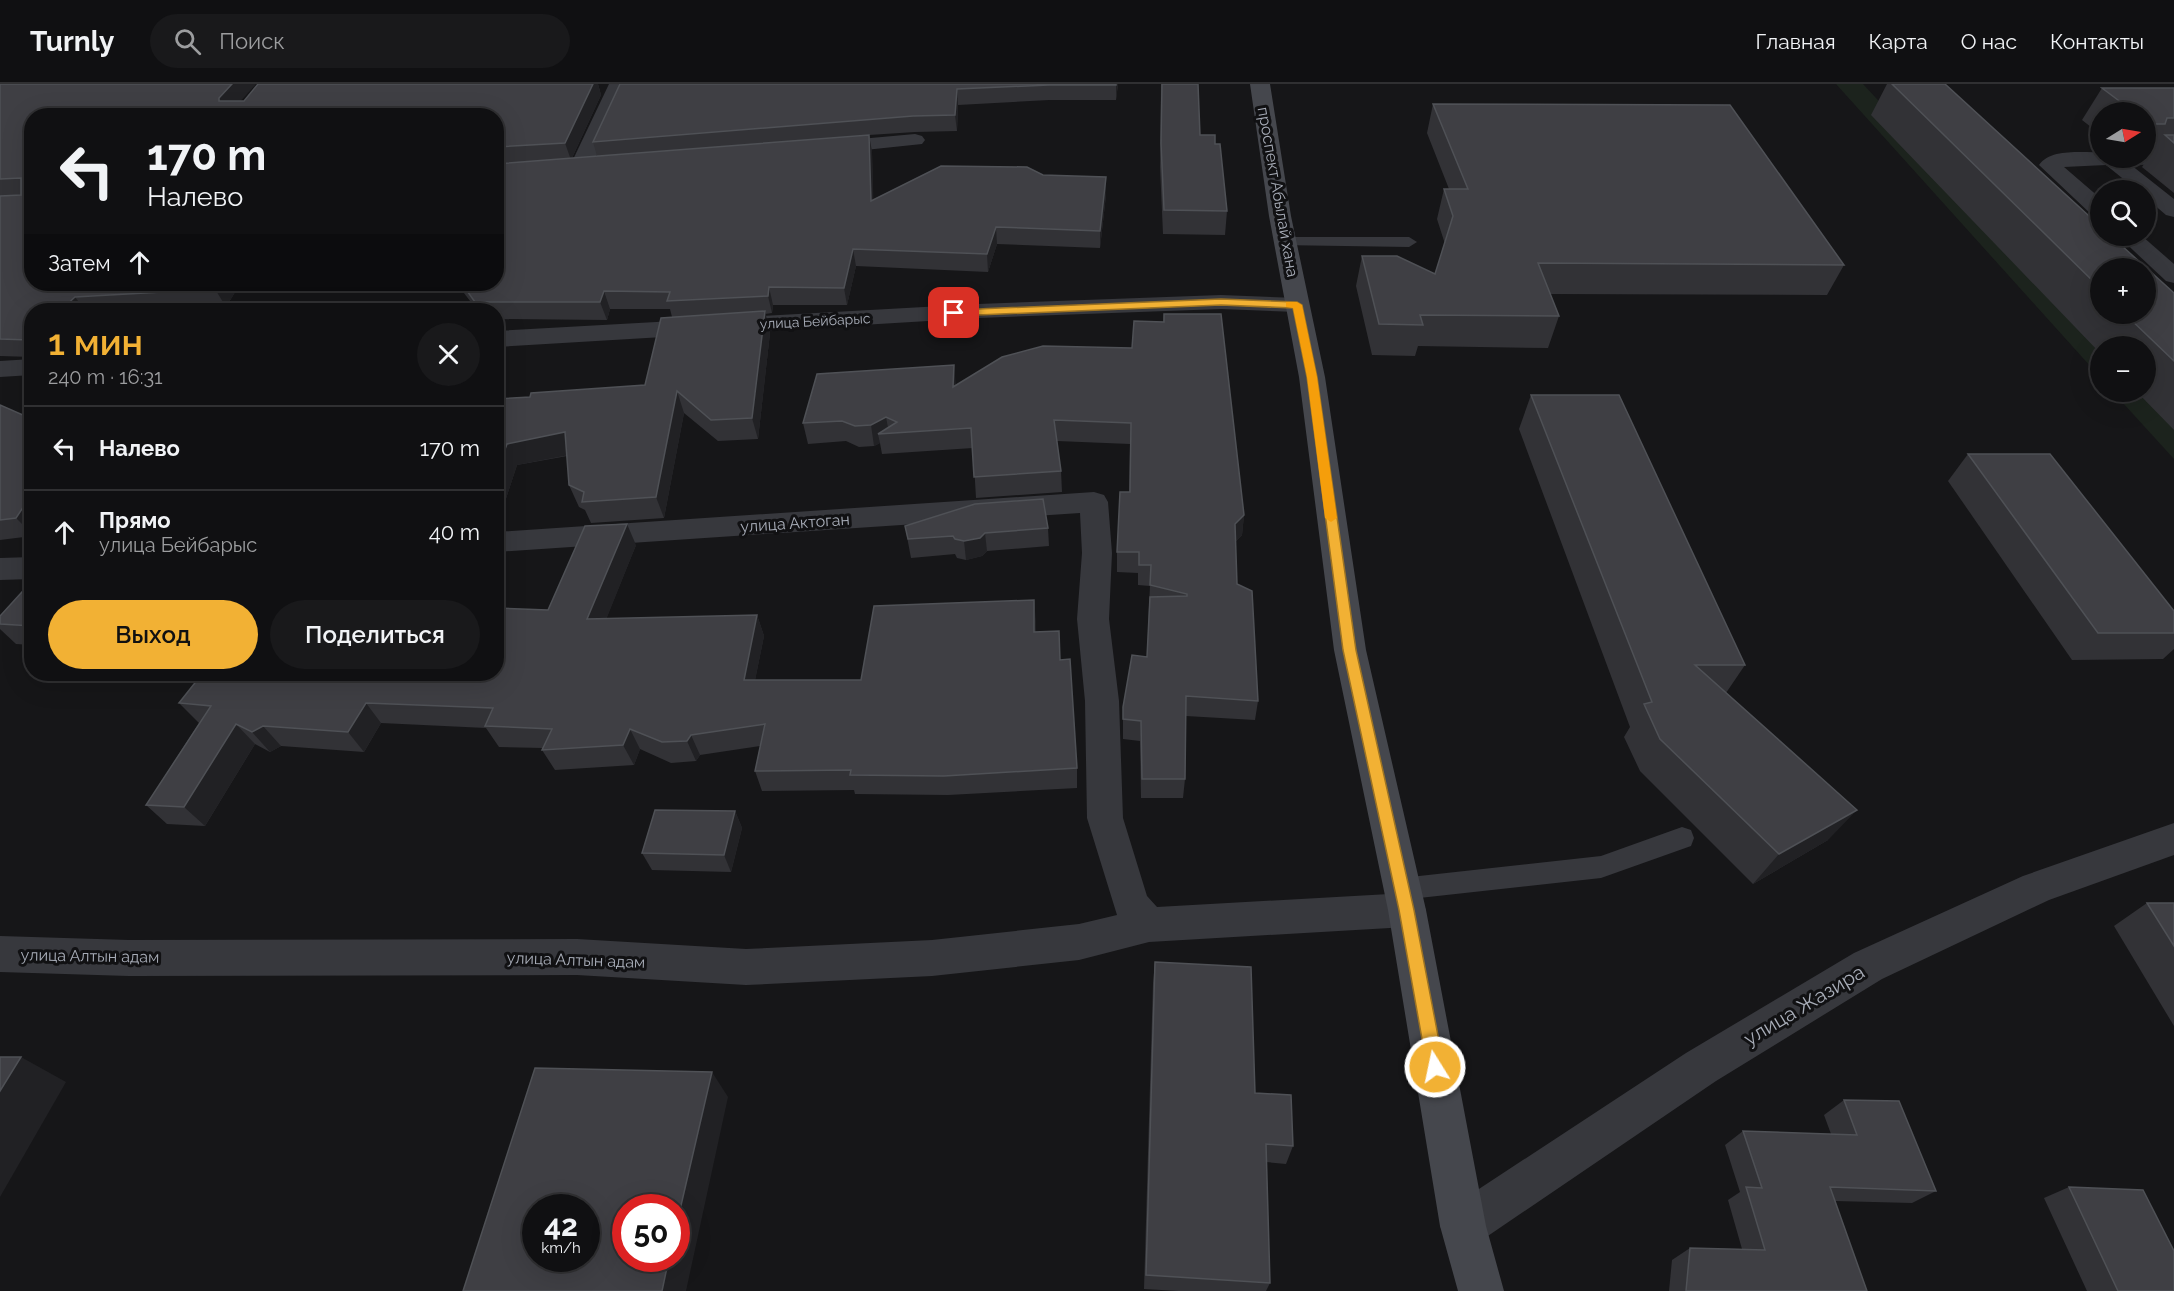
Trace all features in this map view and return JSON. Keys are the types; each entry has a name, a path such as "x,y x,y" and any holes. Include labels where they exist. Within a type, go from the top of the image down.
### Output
{"main road":[{"name":"проспект Абылай хана","path":"1260,84 1285,242 1312,377 1350,650 1404,900 1463,1226 1481,1291"}],"street":[{"path":"580,168 619,84"},
{"path":"806,150 915,140"},
{"path":"2090,158 2065,159 2050,165 2090,201"},
{"path":"2156,158 2174,158"},
{"path":"558,169 601,166"},
{"path":"2122,168 2174,210"},
{"path":"2140,246 2174,276"},
{"name":"улица Бейбарыс","path":"504,339 1097,306 1221,302 1297,305"},
{"path":"0,369 24,368"},
{"name":"улица Актоган","path":"504,541 1094,502 1097,553 1093,619 1102,701 1105,818 1131,905 1149,925"},
{"path":"0,569 24,568"},
{"name":"улица Жазира","path":"1463,1226 1701,1067 1868,966 2036,888 2174,838"},
{"name":"улица Алтын адам","path":"0,954 129,958 577,957 746,968 932,958 1079,942 1149,925 1404,900"}],"lane":[{"path":"1285,242 1409,242"},
{"path":"1404,900 1601,867 1682,838"}],"shaded area":[{"path":"1836,84 1863,84 2097,336 2090,336 2090,366"},
{"path":"2122,402 2156,402 2174,419 2174,459"}],"building":[{"path":"0,84 232,84 219,98 219,101 244,101 258,84 593,84 565,143 504,147 504,108 24,108 24,291 180,291 75,297 69,303 24,303 24,340 0,339 0,196 21,195 21,178 0,179"},
{"path":"620,84 1116,85 957,89 955,115 913,116 593,142"},
{"path":"1162,84 1198,84 1200,135 1215,135 1215,144 1220,144 1227,211 1164,210 1161,143"},
{"path":"1892,84 1945,84 2090,217 2090,246 2122,246 2135,258 2090,258 2090,278"},
{"path":"2102,88 2174,88 2174,118 2167,118 2165,124 2156,124 2156,102 2121,102"},
{"path":"1433,104 1730,105 1844,265 1538,263 1559,316 1420,315 1423,325 1379,324 1362,256 1397,256 1435,274 1453,216 1444,189 1468,189"},
{"path":"869,135 871,201 941,166 1027,167 1043,175 1106,177 1100,231 996,227 987,254 853,249 844,288 769,287 768,296 667,301 670,292 604,291 600,302 475,302 467,291 504,291 504,163"},
{"path":"2165,135 2174,135 2174,143"},
{"path":"2156,277 2174,293 2174,361 2156,344 2156,336 2148,336 2135,324 2156,324"},
{"path":"765,311 752,418 711,420 677,391 656,497 582,502 584,492 569,485 565,432 507,444 504,452 504,399 530,397 531,393 645,385 661,318"},
{"path":"1164,314 1221,314 1244,515 1235,524 1237,584 1252,591 1258,701 1186,696 1185,779 1142,779 1141,721 1123,719 1132,655 1147,657 1150,597 1187,596 1187,594 1150,585 1151,565 1139,565 1139,552 1117,552 1120,492 1130,492 1131,423 1054,420 1061,471 974,477 971,428 878,434 897,422 886,417 871,425 855,426 842,421 803,423 817,374 954,365 953,387 1002,357 1043,346 1132,348 1134,321 1164,322"},
{"path":"1531,395 1619,395 1745,665 1695,665 1857,810 1779,854 1660,739 1644,704 1652,702"},
{"path":"0,405 24,416 24,506 16,518 0,520"},
{"path":"1968,454 2050,454 2174,611 2174,633 2098,633"},
{"path":"1043,499 1048,528 985,533 980,538 964,541 955,539 953,536 908,539 905,526 975,504"},
{"path":"627,524 587,619 757,615 744,680 861,680 874,606 1034,600 1034,632 1059,631 1060,660 1070,659 1077,768 944,776 850,775 851,770 755,771 765,724 691,735 687,741 662,742 630,729 623,745 542,750 552,729 485,726 493,708 366,703 348,732 263,726 252,732 236,724 184,807 146,805 211,706 179,703 196,681 504,681 504,608 548,610 585,526"},
{"path":"24,590 24,626 0,624 0,616"},
{"path":"655,810 735,811 724,855 642,853"},
{"path":"2147,903 2174,903 2174,946"},
{"path":"1155,962 1251,967 1255,1093 1291,1095 1293,1146 1266,1144 1270,1283 1146,1275"},
{"path":"0,1057 21,1057 0,1091"},
{"path":"535,1068 712,1072 684,1194 612,1194 612,1272 666,1272 662,1291 463,1291"},
{"path":"1844,1100 1899,1101 1936,1191 1830,1187 1867,1291 1686,1291 1690,1248 1765,1250 1746,1187 1762,1188 1743,1131 1857,1135"},
{"path":"2069,1187 2143,1190 2174,1251 2174,1291 2118,1291"}],"slow traffic":[{"path":"1289,304 1297,305 1312,377 1331,518"}],"route":[{"path":"954,313 1221,302 1297,305 1312,377 1350,650 1407,910 1435,1067"}]}
